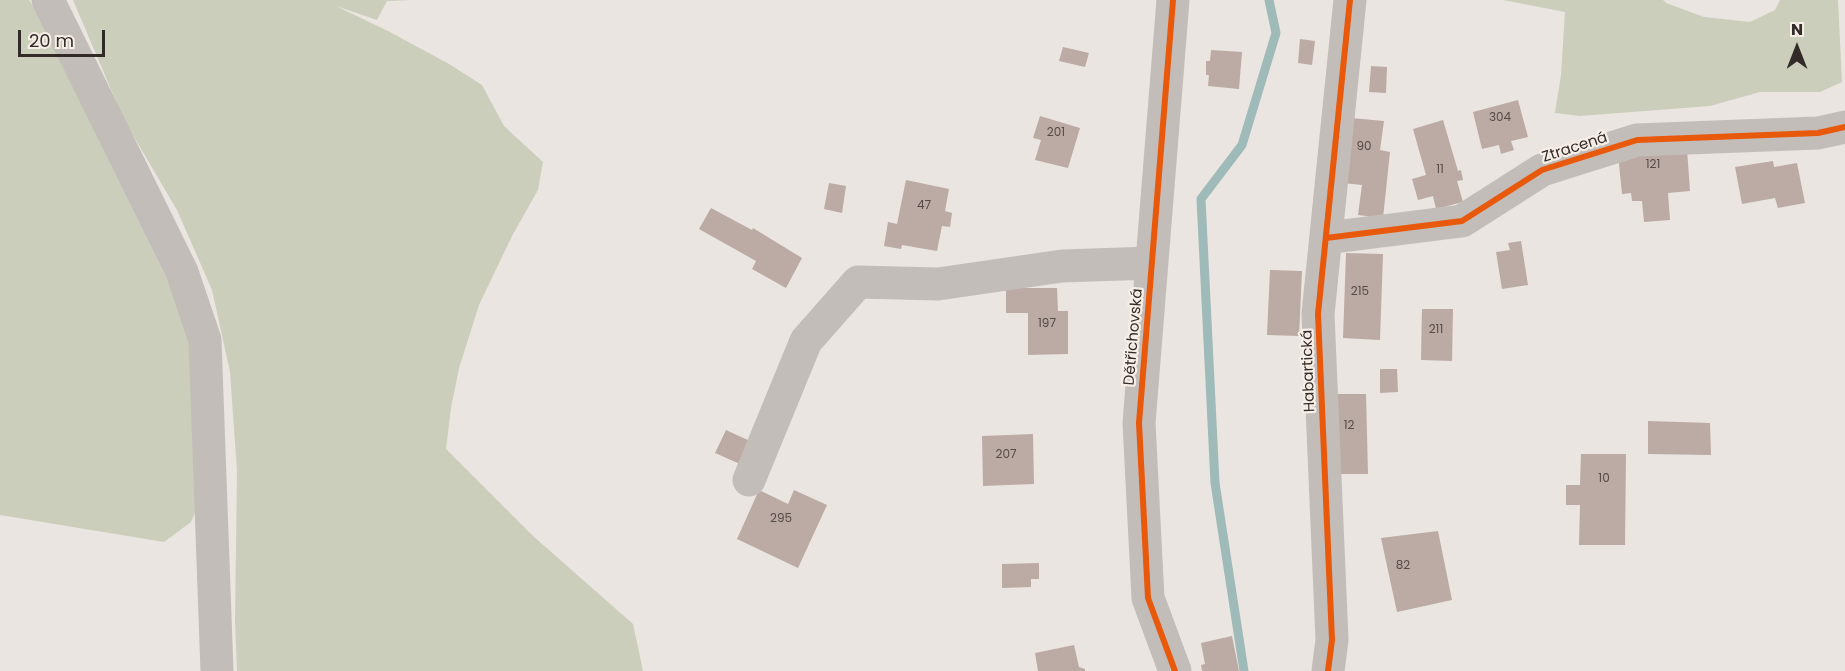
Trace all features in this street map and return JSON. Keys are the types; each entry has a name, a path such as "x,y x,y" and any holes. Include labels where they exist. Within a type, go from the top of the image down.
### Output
{"street":[{"path":"48,0 182,272 205,340 218,671"},
{"name":"Dětřichovská","path":"1173,0 1139,423 1148,598 1175,671"},
{"name":"Habartická","path":"1328,671 1332,640 1318,314 1350,0"},
{"name":"Ztracená","path":"1326,238 1462,221 1542,170 1637,140 1818,134 1845,127"},
{"path":"749,480 806,341 858,282 938,284 1062,266 1151,263"}],"green space":[{"path":"0,0 29,0 36,11 193,332 204,492 191,522 164,542 0,515"},
{"path":"73,0 412,0 387,1 377,20 336,6 390,32 482,85 504,126 543,162 538,190 512,236 479,305 459,368 446,449 533,536 633,624 643,671 237,671 235,621 237,471 230,372 212,290 177,210 124,120"},
{"path":"1503,0 1663,0 1704,17 1750,22 1775,10 1780,0 1838,0 1842,82 1820,92 1760,92 1710,106 1580,116 1555,113 1561,75 1565,12"}],"building":[{"path":"1300,39 1315,41 1312,65 1298,63"},
{"path":"1063,47 1089,53 1085,67 1059,61"},
{"path":"1211,50 1242,52 1239,89 1208,86 1209,75 1206,75 1206,61 1210,61"},
{"path":"1371,66 1387,67 1386,93 1369,92"},
{"path":"1518,100 1528,137 1511,141 1514,150 1501,154 1499,145 1482,149 1473,112"},
{"path":"1040,116 1080,128 1068,168 1035,160 1041,140 1033,138"},
{"path":"1351,118 1384,121 1380,150 1390,152 1383,218 1358,215 1362,185 1343,183"},
{"path":"1443,120 1458,171 1461,170 1463,180 1457,181 1463,202 1436,209 1433,196 1418,200 1412,179 1426,175 1413,129"},
{"path":"1687,149 1690,191 1668,193 1670,220 1644,222 1642,201 1632,201 1631,193 1622,194 1618,154"},
{"path":"1773,161 1774,167 1797,163 1805,203 1778,208 1775,198 1742,204 1735,167"},
{"path":"906,180 949,189 945,211 952,213 950,227 942,226 937,251 902,245 901,249 884,246 888,222 897,224"},
{"path":"829,183 846,186 842,213 824,209"},
{"path":"711,208 752,230 753,228 802,258 786,288 752,269 756,261 699,229"},
{"path":"1521,241 1528,285 1502,289 1496,252 1510,250 1508,243"},
{"path":"1346,253 1383,254 1380,340 1343,338"},
{"path":"1270,270 1302,271 1299,336 1267,335"},
{"path":"1006,288 1057,288 1058,311 1068,311 1068,354 1028,355 1028,313 1006,313"},
{"path":"1422,309 1453,309 1452,361 1421,360"},
{"path":"1380,369 1397,369 1398,392 1380,393"},
{"path":"1335,394 1366,394 1368,474 1337,474"},
{"path":"1648,421 1710,423 1711,455 1648,454"},
{"path":"726,430 750,441 740,464 715,453"},
{"path":"1033,434 1034,484 983,486 982,436"},
{"path":"1581,454 1626,454 1625,545 1579,545 1580,505 1566,505 1566,485 1580,485"},
{"path":"759,490 788,504 794,490 827,505 798,568 737,539"},
{"path":"1438,531 1452,600 1397,612 1381,538"},
{"path":"1039,563 1039,579 1031,579 1031,587 1002,588 1002,564"},
{"path":"1232,636 1239,671 1202,671 1201,665 1205,664 1201,643"},
{"path":"1074,645 1079,667 1085,671 1038,671 1035,653"}],"waterway":[{"path":"1244,671 1215,483 1201,199 1242,145 1276,33 1269,0"}],"cycle path":[{"path":"1173,0 1139,423 1148,598 1175,671"},
{"path":"1328,671 1332,640 1318,314 1350,0"},
{"path":"1326,238 1462,221 1542,170 1637,140 1818,133 1845,127"}]}
